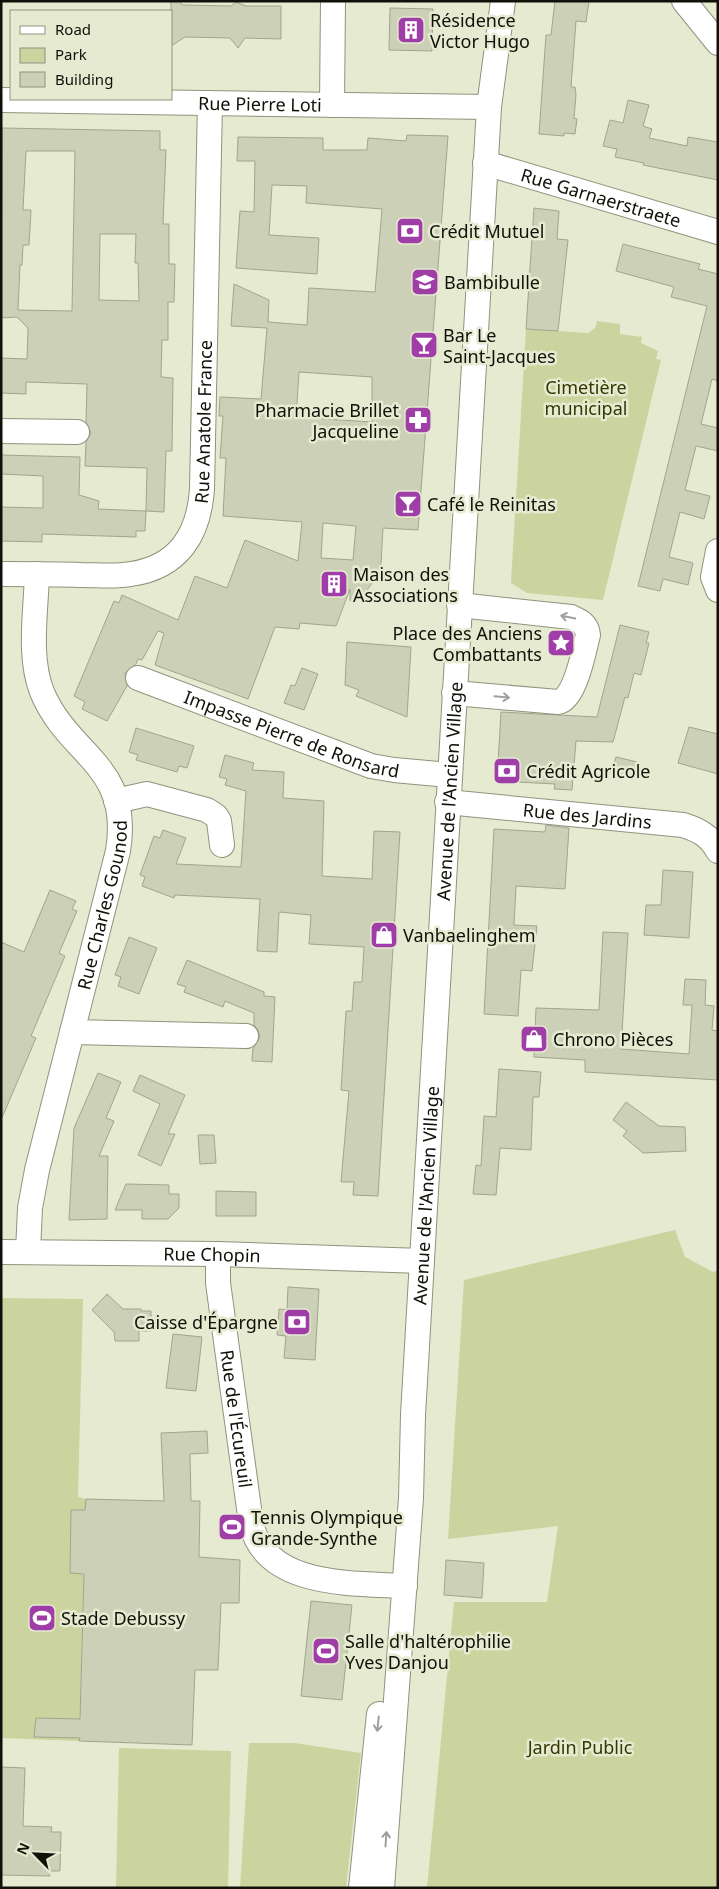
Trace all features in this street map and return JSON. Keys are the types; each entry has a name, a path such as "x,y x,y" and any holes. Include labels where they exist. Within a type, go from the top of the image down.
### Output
{"street":[{"path":"332,105 333,1"},
{"name":"Avenue de l'Ancien Village","path":"361,1888 412,1480 413,1415 485,163 489,107 503,1"},
{"path":"684,1 718,43"},
{"name":"Rue Pierre Loti","path":"1,100 489,107"},
{"name":"Rue Anatole France","path":"1,574 120,575 140,572 158,565 176,554 194,529 202,489 210,103"},
{"name":"Rue Garnaerstraete","path":"485,163 718,232"},
{"path":"1,431 77,432"},
{"path":"718,551 713,577 718,590"},
{"name":"Rue Charles Gounod","path":"28,1252 34,1182 118,851 120,820 116,801 102,770 62,725 41,690 35,648 37,574"},
{"path":"454,693 558,702 565,700 572,692 588,635 587,628 582,622 571,617 459,605"},
{"name":"Impasse Pierre de Ronsard","path":"138,678 366,764 394,770 449,775"},
{"path":"116,801 147,794 207,810 216,816 219,821 222,845"},
{"name":"Rue des Jardins","path":"447,802 683,825 700,831 707,836 718,851"},
{"path":"72,1032 246,1036"},
{"name":"Rue Chopin","path":"1,1252 218,1254 422,1261"},
{"name":"Rue de l'Écureuil","path":"218,1254 219,1293 251,1523 256,1538 271,1557 306,1577 322,1581 398,1586"},
{"name":"Avenue de l'Ancien Village","path":"382,1888 398,1586"}],"green space":[{"name":"Cimetière municipal","path":"597,321 620,324 620,334 642,337 641,343 658,351 656,359 661,360 603,600 527,593 511,583 526,329 588,333 595,328"},
{"name":"Jardin Public","path":"675,1230 685,1257 713,1272 718,1270 718,1888 427,1888 454,1602 547,1602 558,1526 448,1539 464,1280"},
{"name":"Stade Debussy","path":"1,1298 83,1299 78,1497 86,1499 79,1741 1,1738"},
{"path":"249,1743 294,1743 361,1753 346,1888 240,1888"},
{"path":"119,1748 231,1751 228,1888 116,1888"}],"building":[{"path":"171,1 179,1 183,5 231,6 236,2 246,6 281,6 281,39 245,38 238,48 230,38 185,37 172,45"},
{"path":"555,1 589,1 586,22 576,21 571,87 575,87 576,95 574,118 577,119 575,134 564,133 564,136 539,134 546,35 551,35"},
{"name":"Résidence Victor Hugo","path":"390,8 433,9 432,51 389,50"},
{"path":"628,100 649,105 643,126 652,129 649,138 687,146 688,137 718,142 718,180 643,165 644,163 615,157 617,149 603,146 610,120 623,123"},
{"path":"2,128 160,131 160,150 166,150 163,224 169,224 169,264 175,264 174,302 168,302 168,340 162,340 161,377 173,378 172,451 166,451 164,512 146,511 147,468 85,466 86,442 91,433 86,422 87,384 26,382 26,394 1,393 1,358 27,359 28,328 17,317 1,318","holes":["26,151 75,151 72,311 18,310 20,265 22,265 23,245 29,245 31,210 23,210","100,234 136,234 135,263 138,263 139,301 99,300"]},
{"path":"407,135 448,136 418,530 383,528 380,582 373,582 364,594 350,601 350,589 336,626 300,623 299,629 275,627 248,699 155,665 164,633 158,631 142,660 138,659 136,664 125,673 127,686 107,721 82,709 85,702 74,696 114,601 119,603 122,595 178,620 195,576 227,588 245,540 298,561 302,522 223,516 226,458 220,458 223,416 219,416 220,397 261,399 267,328 231,326 234,284 269,300 268,322 307,325 309,288 375,292 382,209 306,203 307,186 272,185 269,235 319,238 317,274 236,268 240,211 254,212 255,161 237,161 238,137 323,138 323,150 367,150 368,138 406,141","holes":["299,372 372,377 372,422 296,417","323,523 356,526 353,560 321,558"]},
{"path":"534,208 559,211 557,239 568,240 558,331 526,329"},
{"path":"623,244 700,264 698,269 718,274 718,381 712,379 701,424 718,428 718,451 696,446 685,490 710,496 704,519 680,512 669,557 693,563 688,585 663,579 660,591 638,586 707,306 671,297 674,287 616,271"},
{"path":"1,455 80,457 79,495 99,501 98,509 146,511 145,531 136,531 136,537 42,534 42,542 1,541 1,507 43,508 43,476 1,474"},
{"path":"620,625 649,632 646,643 649,643 641,675 634,673 628,698 625,697 613,742 576,741 572,790 554,789 555,784 497,781 501,712 597,717"},
{"path":"347,642 411,647 407,717 356,696 359,690 345,685"},
{"path":"302,668 318,674 304,710 284,703 291,685 295,686"},
{"path":"689,727 718,734 718,774 678,763"},
{"path":"136,728 194,746 187,768 179,766 177,772 136,760 138,755 129,752"},
{"path":"225,755 254,763 252,770 284,772 283,798 324,801 322,876 372,879 374,831 400,832 378,1196 353,1195 354,1182 341,1182 349,1091 341,1090 346,1011 352,1011 354,982 362,982 364,947 309,944 311,915 279,912 277,952 257,951 260,899 175,895 174,898 142,886 145,877 140,875 154,836 160,838 163,830 186,838 176,864 241,867 246,791 225,785 227,779 219,777"},
{"path":"616,757 637,762 633,779 611,774"},
{"path":"546,825 569,828 565,889 516,886 514,925 537,926 532,971 521,970 518,1016 484,1014 494,829 545,832"},
{"path":"663,870 693,872 689,938 644,935 646,905 661,905"},
{"path":"50,890 76,901 72,909 77,911 59,953 65,956 31,1036 36,1038 1,1120 1,942 24,952"},
{"path":"603,932 628,933 621,1049 689,1054 692,1005 683,1005 685,979 706,980 705,1005 714,1006 712,1030 718,1031 718,1080 585,1072 585,1060 534,1057 536,1008 599,1010"},
{"path":"129,937 157,948 139,994 118,986 121,977 115,975"},
{"path":"187,960 264,992 264,996 275,997 272,1062 252,1061 253,1048 260,1037 254,1025 254,1013 225,1001 223,1007 184,992 186,987 177,984"},
{"path":"499,1069 541,1072 539,1097 533,1097 531,1150 500,1148 496,1195 473,1194 476,1165 481,1166 484,1116 496,1117"},
{"path":"98,1073 121,1082 106,1118 114,1121 99,1156 108,1156 107,1219 69,1220 74,1128"},
{"path":"140,1075 185,1095 168,1134 175,1134 161,1166 138,1155 160,1104 133,1091"},
{"path":"626,1102 659,1126 685,1127 686,1151 643,1153 623,1136 627,1131 613,1120"},
{"path":"198,1135 214,1135 216,1163 200,1164"},
{"path":"126,1184 169,1185 169,1194 179,1194 179,1208 168,1219 142,1219 142,1210 115,1210"},
{"path":"216,1191 256,1192 256,1216 216,1216"},
{"name":"Caisse d'Épargne","path":"288,1287 319,1289 315,1360 284,1358 286,1336 277,1335 279,1309 287,1310"},
{"path":"107,1294 123,1309 151,1311 151,1331 139,1331 139,1341 115,1341 114,1332 92,1310"},
{"path":"173,1334 202,1337 196,1391 166,1388"},
{"path":"207,1431 208,1453 190,1454 191,1501 200,1501 199,1557 240,1560 239,1603 221,1603 218,1670 195,1670 192,1745 79,1741 80,1738 34,1737 36,1718 80,1719 84,1574 70,1573 71,1510 85,1510 86,1499 164,1501 161,1433"},
{"path":"446,1560 484,1563 482,1598 444,1595"},
{"name":"Salle d'haltérophilie Yves Danjou","path":"311,1601 352,1605 342,1700 301,1696"},
{"path":"1,1767 25,1768 23,1826 52,1827 51,1832 61,1832 60,1871 50,1871 50,1876 1,1875"}],"place":[{"name":"Résidence Victor Hugo","path":"411,30"},
{"name":"Crédit Mutuel","path":"410,231"},
{"name":"Bambibulle","path":"425,282"},
{"name":"Bar Le Saint-Jacques","path":"424,345"},
{"name":"Pharmacie Brillet Jacqueline","path":"418,420"},
{"name":"Café le Reinitas","path":"408,504"},
{"name":"Maison des Associations","path":"334,584"},
{"name":"Place des Anciens Combattants","path":"561,643"},
{"name":"Crédit Agricole","path":"507,771"},
{"name":"Vanbaelinghem","path":"384,935"},
{"name":"Chrono Pièces","path":"534,1039"},
{"name":"Caisse d'Épargne","path":"297,1322"},
{"name":"Tennis Olympique Grande-Synthe","path":"232,1527"},
{"name":"Stade Debussy","path":"42,1618"},
{"name":"Salle d'haltérophilie Yves Danjou","path":"326,1651"}]}
